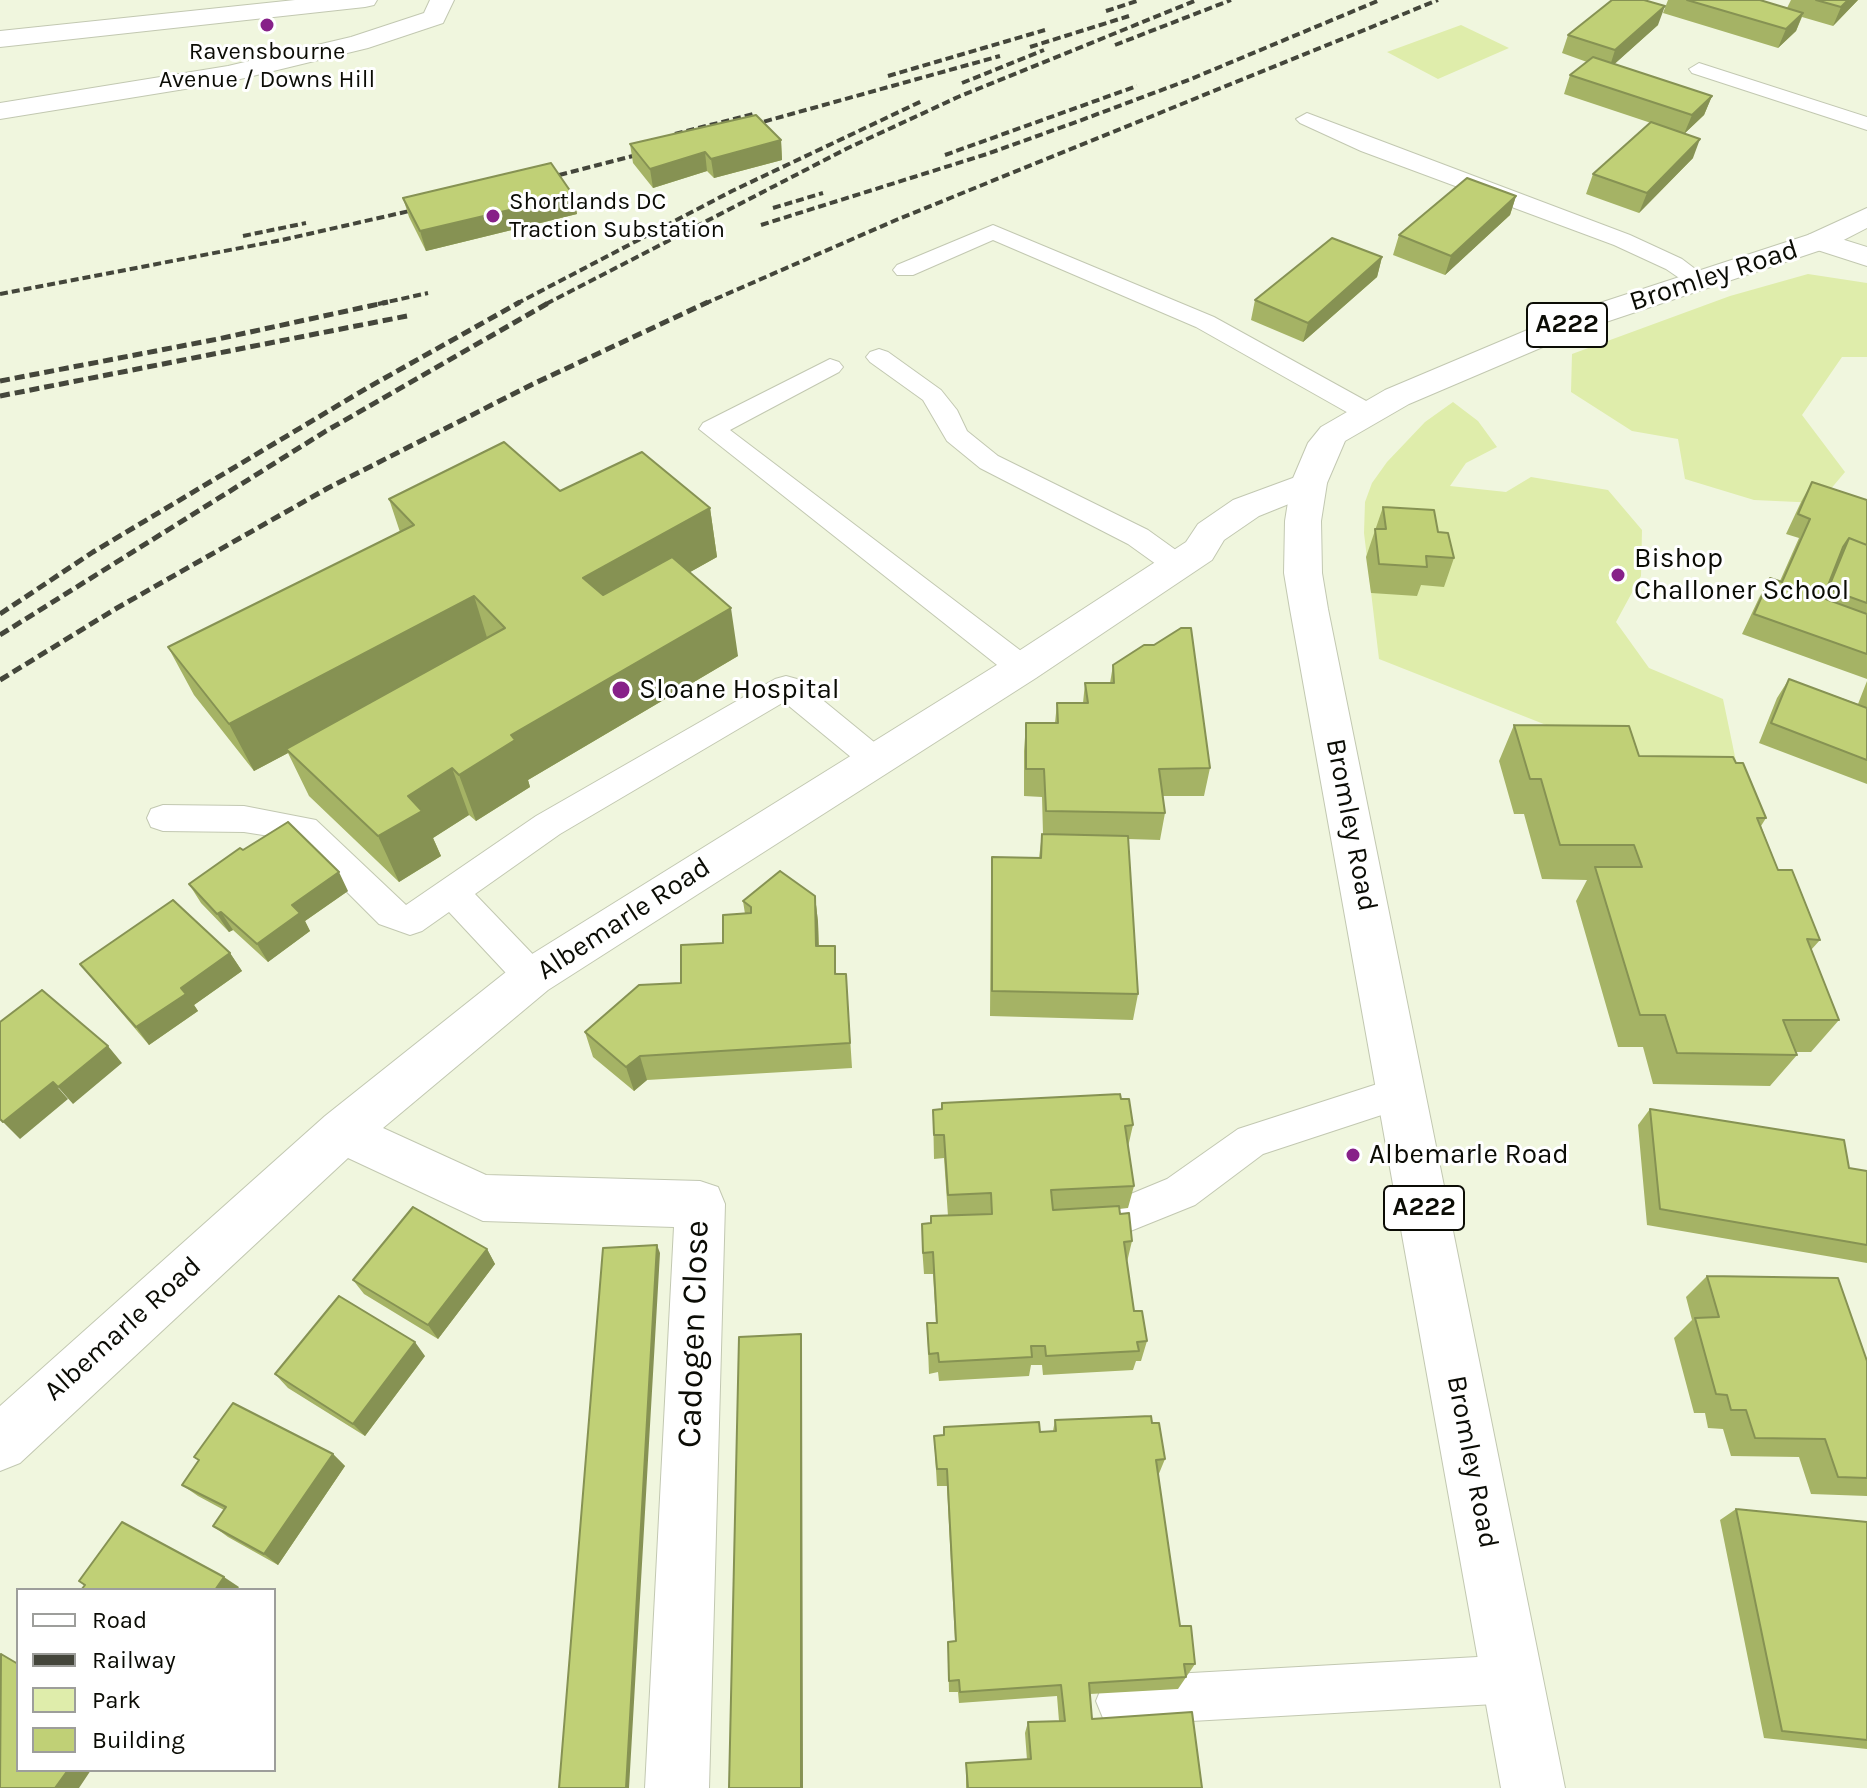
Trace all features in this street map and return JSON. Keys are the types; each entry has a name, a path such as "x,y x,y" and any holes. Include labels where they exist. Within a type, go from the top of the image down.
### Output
{"street":[{"path":"0,39 365,0"},
{"path":"0,111 228,74 359,43 434,18 442,0"},
{"name":"Bromley Road","path":"1533,1788 1303,573 1303,521 1309,483 1325,443 1333,434 1368,413 1517,344 1819,241 1867,217"},
{"path":"1819,241 1867,257"},
{"name":"Albemarle Road","path":"0,1443 342,1132 532,977 1022,668 1188,558 1211,532 1246,508 1309,483"},
{"name":"Cadogen Close","path":"342,1132 483,1198 700,1204 677,1788"}],"lane":[{"path":"1699,69 1867,124"},
{"path":"1307,119 1369,146 1622,240 1674,264 1699,281"},
{"path":"905,270 993,232 1205,322 1368,413"},
{"path":"879,357 932,395 944,410 956,435 989,462 1138,537 1188,558"},
{"path":"830,367 712,429 1022,668"},
{"path":"163,818 244,819 304,829 391,914 410,921 548,825 786,687 874,759"},
{"path":"453,893 532,977"},
{"path":"1123,1216 1181,1192 1251,1141 1402,1092"},
{"path":"1120,1701 1513,1679"}],"green space":[{"path":"1461,25 1509,48 1438,79 1387,52"},
{"path":"1808,274 1867,283 1867,357 1842,357 1802,415 1845,472 1819,503 1754,500 1685,479 1678,439 1632,431 1571,392 1572,354 1730,296"},
{"path":"1453,402 1478,421 1497,447 1466,463 1450,486 1506,492 1531,477 1608,490 1642,530 1641,576 1616,622 1649,668 1723,699 1738,771 1721,794 1379,659 1364,533 1365,502 1372,483 1387,462 1425,422"}],"building":[{"path":"1612,0 1644,0 1665,6 1615,50 1568,35"},
{"path":"1687,0 1760,0 1803,13 1786,29"},
{"path":"1816,0 1848,0 1841,7"},
{"path":"1593,57 1712,96 1692,115 1570,75"},
{"path":"756,115 781,140 711,159 705,152 650,169 630,144"},
{"path":"1651,122 1700,139 1647,193 1593,174"},
{"path":"551,163 573,195 420,231 403,198"},
{"path":"1467,178 1516,196 1451,256 1399,235"},
{"path":"1332,238 1382,257 1308,323 1255,300"},
{"path":"504,442 560,491 642,452 710,508 583,578 603,595 672,557 731,608 511,735 515,740 459,775 452,768 408,796 422,811 378,836 286,749 505,628 474,596 229,724 168,647 414,525 389,499"},
{"path":"1812,482 1867,500 1867,545 1849,538 1823,598 1867,614 1867,654 1754,614 1770,578 1782,582 1810,519 1798,514"},
{"path":"1383,507 1434,510 1438,532 1448,533 1454,558 1426,556 1427,567 1379,564 1375,529 1386,529"},
{"path":"1849,538 1867,545 1867,603 1828,589"},
{"path":"1181,628 1191,628 1210,768 1159,769 1165,813 1046,811 1044,769 1026,769 1026,723 1058,723 1057,703 1088,703 1085,683 1114,683 1113,665 1144,645 1154,645"},
{"path":"1789,679 1867,708 1867,760 1771,723"},
{"path":"1514,725 1629,726 1639,756 1733,757 1736,763 1743,763 1766,818 1757,818 1778,870 1792,870 1820,940 1807,939 1839,1020 1783,1020 1797,1055 1677,1053 1665,1015 1640,1015 1595,867 1642,867 1634,845 1560,845 1541,779 1530,779"},
{"path":"288,822 339,872 292,905 300,913 257,944 221,912 217,914 189,884 240,848 243,850"},
{"path":"1042,834 1128,836 1138,994 992,991 992,857 1041,858"},
{"path":"780,871 815,896 816,946 835,946 835,974 846,974 850,1043 640,1056 626,1067 585,1032 639,985 681,983 681,945 723,943 723,915 751,913 751,907 743,901"},
{"path":"173,900 230,953 181,988 186,994 136,1027 80,964"},
{"path":"42,990 108,1046 58,1087 53,1082 3,1122 0,1119 0,1022"},
{"path":"1120,1094 1121,1099 1129,1099 1133,1125 1125,1126 1134,1186 1051,1190 1053,1210 1119,1206 1120,1214 1129,1213 1132,1241 1124,1242 1134,1311 1142,1311 1147,1341 1137,1342 1139,1351 1046,1356 1045,1346 1031,1346 1032,1357 939,1362 938,1353 929,1354 927,1323 937,1323 933,1252 923,1253 922,1224 931,1223 931,1216 992,1214 991,1193 948,1195 944,1135 934,1135 933,1110 942,1109 942,1103"},
{"path":"1650,1109 1844,1140 1849,1168 1867,1171 1867,1245 1660,1209"},
{"path":"413,1207 487,1249 428,1325 353,1280"},
{"path":"657,1245 626,1788 559,1788 603,1248"},
{"path":"1707,1276 1838,1278 1867,1361 1867,1478 1838,1477 1825,1439 1755,1438 1746,1410 1731,1410 1727,1395 1716,1394 1695,1318 1719,1317"},
{"path":"339,1296 415,1342 353,1424 275,1374"},
{"path":"801,1334 801,1788 729,1788 739,1337"},
{"path":"233,1403 333,1454 264,1554 213,1526 226,1507 182,1485 199,1460 194,1457"},
{"path":"1151,1416 1152,1423 1159,1423 1165,1459 1156,1460 1180,1626 1191,1626 1195,1664 1184,1664 1186,1677 1089,1683 1092,1719 1192,1712 1202,1788 968,1788 966,1763 1031,1759 1028,1722 1065,1721 1061,1685 960,1692 959,1680 949,1681 948,1642 956,1641 947,1469 937,1469 934,1436 944,1435 944,1427 1039,1422 1040,1432 1056,1431 1055,1420"},
{"path":"1736,1509 1867,1522 1867,1740 1782,1731"},
{"path":"122,1522 224,1577 216,1588 83,1588 85,1585 79,1581"},
{"path":"1,1654 16,1663 16,1772 67,1772 55,1788 0,1788"}],"railway":[{"path":"1106,11 1140,0"},
{"path":"546,304 848,148 958,97 1197,0"},
{"path":"1115,45 1231,0"},
{"path":"761,225 987,154 1079,121 1191,79 1380,0"},
{"path":"704,304 896,220 1438,0"},
{"path":"1030,47 1129,16"},
{"path":"888,76 1045,30"},
{"path":"962,83 1044,50"},
{"path":"741,128 1000,56"},
{"path":"945,155 1137,86"},
{"path":"516,304 732,191 922,101"},
{"path":"675,134 753,114"},
{"path":"536,181 652,151"},
{"path":"773,208 823,193"},
{"path":"0,294 282,240 427,207"},
{"path":"243,236 306,223"},
{"path":"378,304 428,293"},
{"path":"0,381 388,302"},
{"path":"0,614 93,552 367,388 520,302"},
{"path":"0,635 326,431 550,302"},
{"path":"0,680 117,608 328,488 533,384 708,302"},
{"path":"0,396 407,316"}],"place":[{"name":"Ravensbourne Avenue / Downs Hill","path":"267,25"},
{"name":"Shortlands DC Traction Substation","path":"493,216"},
{"name":"Bishop Challoner School","path":"1618,575"},
{"name":"Sloane Hospital","path":"621,690"},
{"name":"Albemarle Road","path":"1353,1155"}]}
